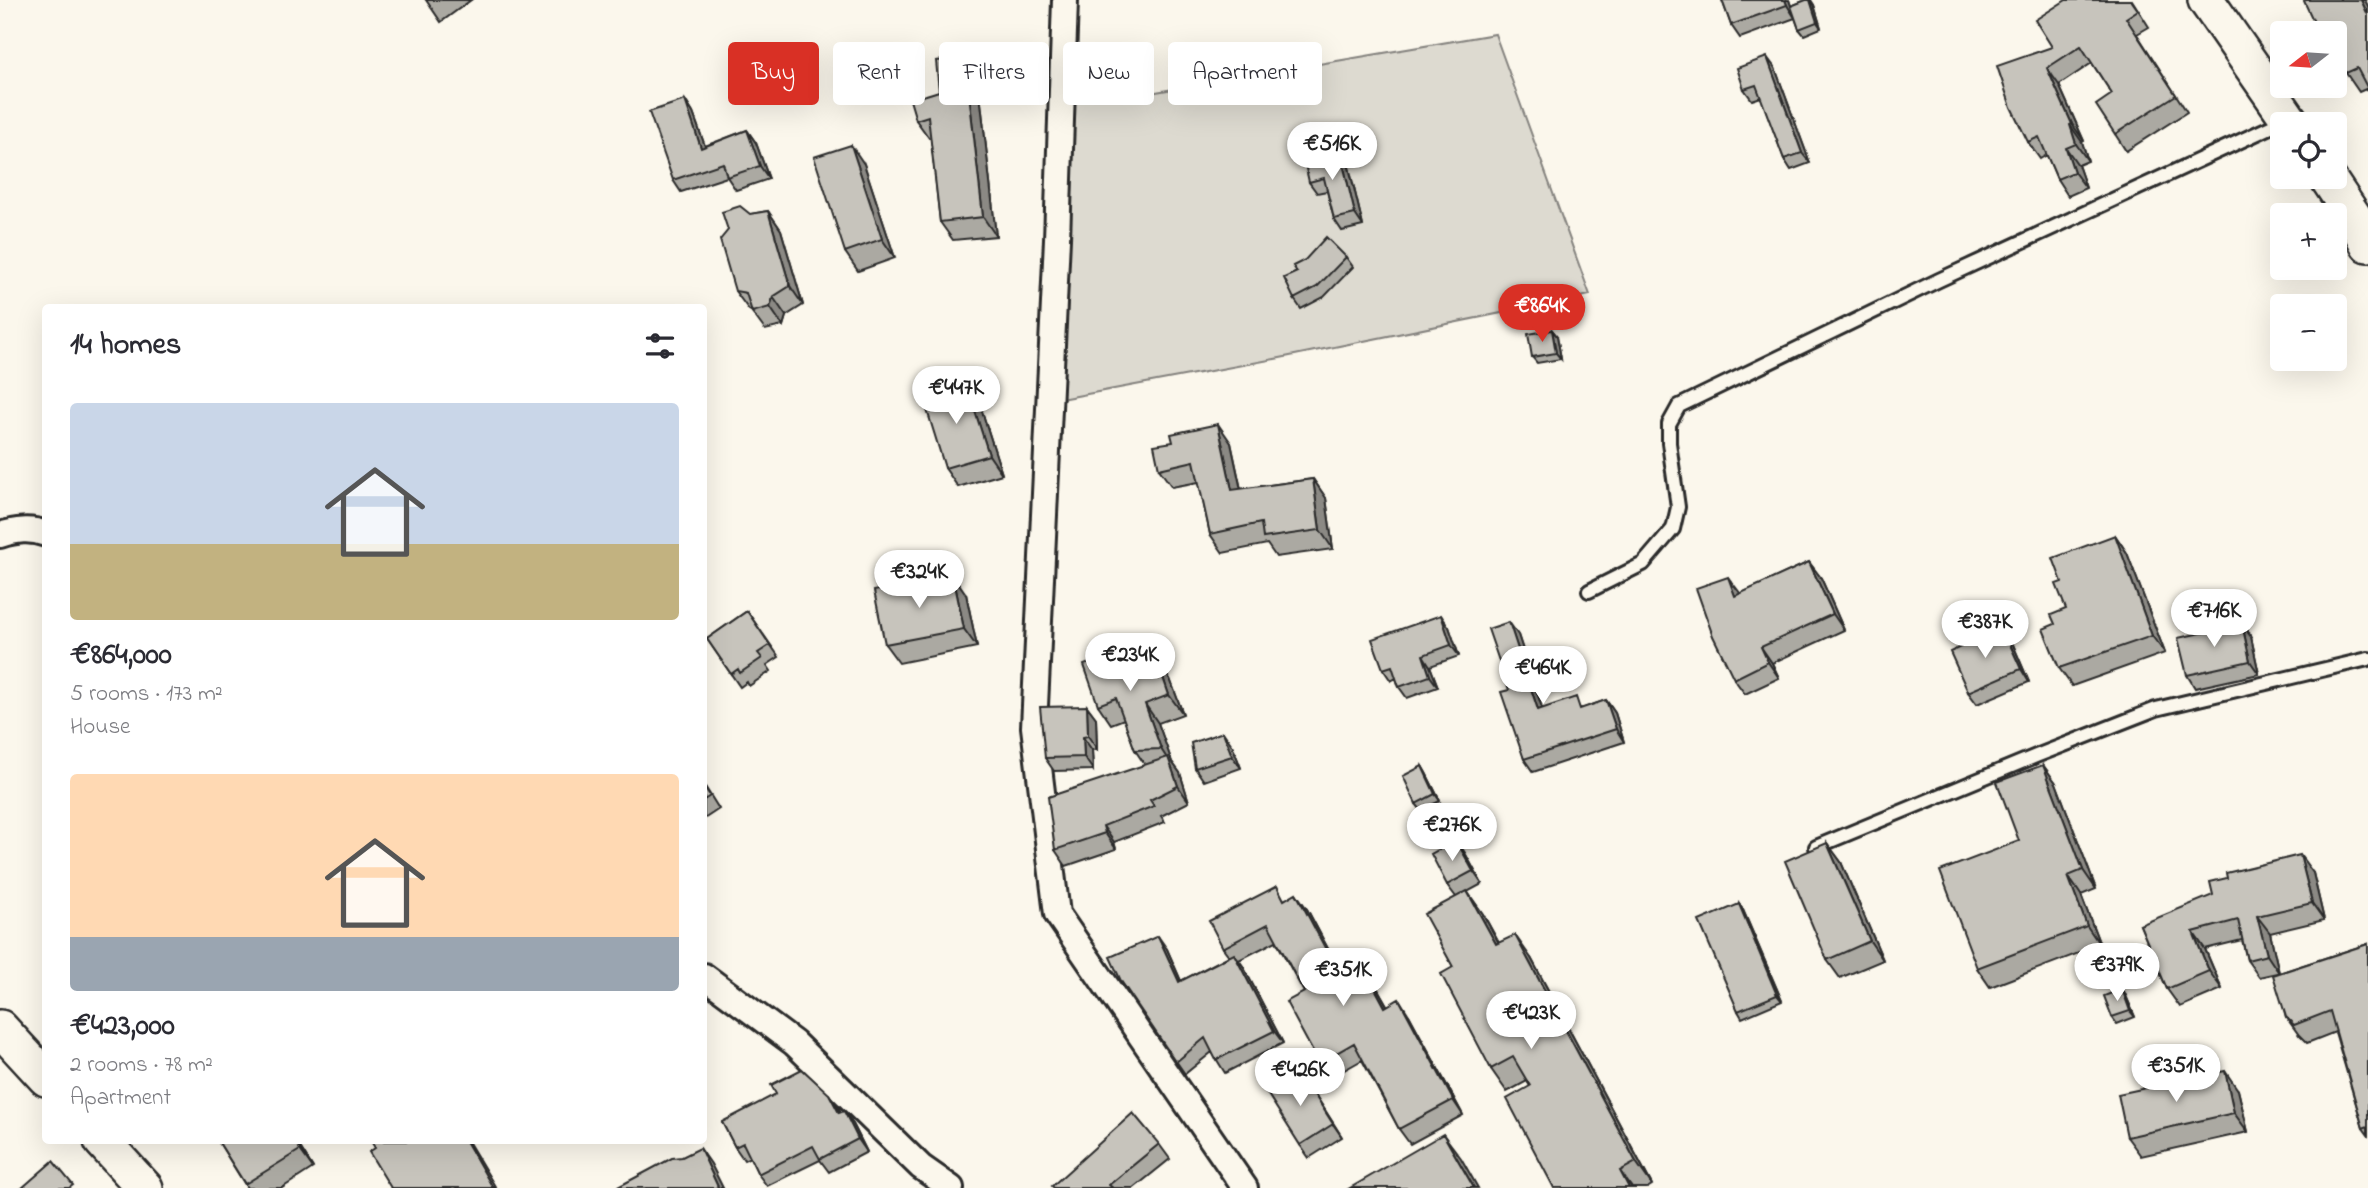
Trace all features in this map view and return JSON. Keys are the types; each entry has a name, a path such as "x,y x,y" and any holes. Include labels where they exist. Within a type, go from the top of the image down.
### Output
{"street":[{"path":"1065,0 1057,239 1034,727 1057,914 1245,1188"},
{"path":"2206,0 2284,112"},
{"path":"2335,189 2368,244"},
{"path":"0,536 12,531 34,530 42,533"},
{"path":"707,977 794,1043 921,1167 951,1188"},
{"path":"0,1028 42,1074"},
{"path":"106,1144 145,1188"}],"lane":[{"path":"1589,591 1643,564 1673,529 1678,506 1669,443 1670,424 1679,406 1939,280 2270,130"},
{"path":"1816,847 2156,709 2368,659"}],"shaded area":[{"path":"1495,34 1590,295 1280,358 1055,400 1068,105 1154,105 1154,92 1168,90 1168,105 1322,105 1322,64"}],"building":[{"path":"1722,0 1785,0 1787,5 1731,25"},
{"path":"1810,0 1817,22 1799,29 1791,6"},
{"path":"2066,0 2131,0 2138,10 2126,18 2176,95 2115,134 2096,105 2112,94 2081,46 2047,68 2072,124 2070,125 2076,144 2066,148 2074,172 2057,179 2039,137 2028,142 2011,107 1997,66 2052,47 2035,20"},
{"path":"2361,0 2368,15 2368,89 2357,68 2347,73 2347,21 2313,21 2304,1"},
{"path":"1767,57 1802,153 1784,159 1756,85 1744,89 1737,68"},
{"path":"936,61 939,61 939,91"},
{"path":"939,91 939,105 970,105 983,217 940,222 928,116 916,120 912,105 925,105 925,95"},
{"path":"685,100 701,148 747,130 760,166 727,177 723,163 673,180 649,112"},
{"path":"851,145 882,239 845,252 814,157"},
{"path":"1340,151 1355,214 1334,219 1324,178 1309,182 1304,160"},
{"path":"740,206 750,214 768,211 790,286 773,297 770,307 752,312 746,293 735,291 720,240 728,230 722,212"},
{"path":"1326,237 1346,257 1317,287 1294,299 1284,278 1297,272 1293,266 1305,260"},
{"path":"1552,330 1556,353 1532,357 1528,334"},
{"path":"966,383 989,455 945,468 923,397"},
{"path":"1218,424 1232,490 1313,479 1320,530 1263,538 1261,523 1210,534 1194,461 1159,469 1154,445 1173,442 1171,434"},
{"path":"2115,535 2152,636 2059,668 2043,629 2055,624 2051,615 2066,609 2056,584 2062,582 2053,558"},
{"path":"1809,562 1833,614 1761,647 1768,662 1734,679 1713,636 1696,588 1728,577 1735,596"},
{"path":"953,575 964,629 885,644 874,591"},
{"path":"747,611 770,645 758,653 762,658 740,673 738,669 731,674 707,639"},
{"path":"1441,615 1451,645 1423,655 1430,676 1399,687 1392,666 1383,669 1372,639"},
{"path":"1509,622 1538,710 1576,697 1580,709 1606,700 1616,729 1524,759 1501,692 1509,690 1488,629"},
{"path":"2242,624 2250,661 2187,675 2178,638"},
{"path":"2002,627 2021,669 1968,692 1950,652"},
{"path":"1130,648 1137,667 1157,660 1169,695 1145,704 1161,749 1135,750 1116,698 1098,705 1084,665"},
{"path":"1087,706 1088,736 1083,737 1084,757 1045,758 1040,707"},
{"path":"1223,732 1232,756 1195,768 1191,743"},
{"path":"1168,757 1178,786 1150,800 1154,806 1103,826 1105,833 1055,850 1048,797"},
{"path":"2043,765 2083,870 2068,876 2087,926 1977,968 1940,871 2019,841 1997,782"},
{"path":"1422,766 1435,794 1416,804 1403,776"},
{"path":"1456,840 1473,871 1447,885 1431,854"},
{"path":"1827,843 1870,941 1827,960 1785,861"},
{"path":"2300,855 2312,903 2257,916 2267,955 2247,960 2238,920 2193,932 2209,971 2167,989 2140,925 2213,895 2210,882 2227,878 2226,873"},
{"path":"1277,886 1284,900 1296,893 1342,980 1364,968 1385,1007 1399,999 1453,1100 1399,1129 1354,1043 1319,1063 1286,1002 1304,992 1268,924 1223,948 1209,921"},
{"path":"1467,891 1496,944 1515,935 1636,1162 1620,1171 1629,1188 1554,1188 1507,1099 1530,1086 1513,1057 1491,1069 1441,974 1453,967 1424,914"},
{"path":"1739,904 1777,995 1738,1011 1699,921"},
{"path":"1158,936 1179,982 1234,954 1274,1031 1216,1060 1205,1038 1176,1062 1121,981 1110,957"},
{"path":"2368,944 2368,1126 2363,1128 2330,1011 2294,1025 2286,1017 2273,975"},
{"path":"2122,989 2130,1011 2112,1017 2104,996"},
{"path":"802,1069 829,1094 839,1113 844,1111 858,1139 820,1159 813,1146 758,1174 743,1143 735,1147 722,1122 776,1094 771,1085"},
{"path":"2225,1071 2234,1113 2127,1137 2118,1094"},
{"path":"1300,1072 1333,1124 1300,1145 1267,1093"},
{"path":"1133,1113 1159,1144 1109,1185 1113,1188 1052,1186"},
{"path":"1443,1134 1474,1188 1350,1188"},
{"path":"220,1144 297,1144 300,1150 245,1184"},
{"path":"373,1144 468,1144 493,1188 391,1188 369,1152 375,1148"},
{"path":"700,1148 718,1187 716,1188 616,1188 672,1158 682,1157"},
{"path":"53,1161 73,1185 69,1188 22,1188"}]}
